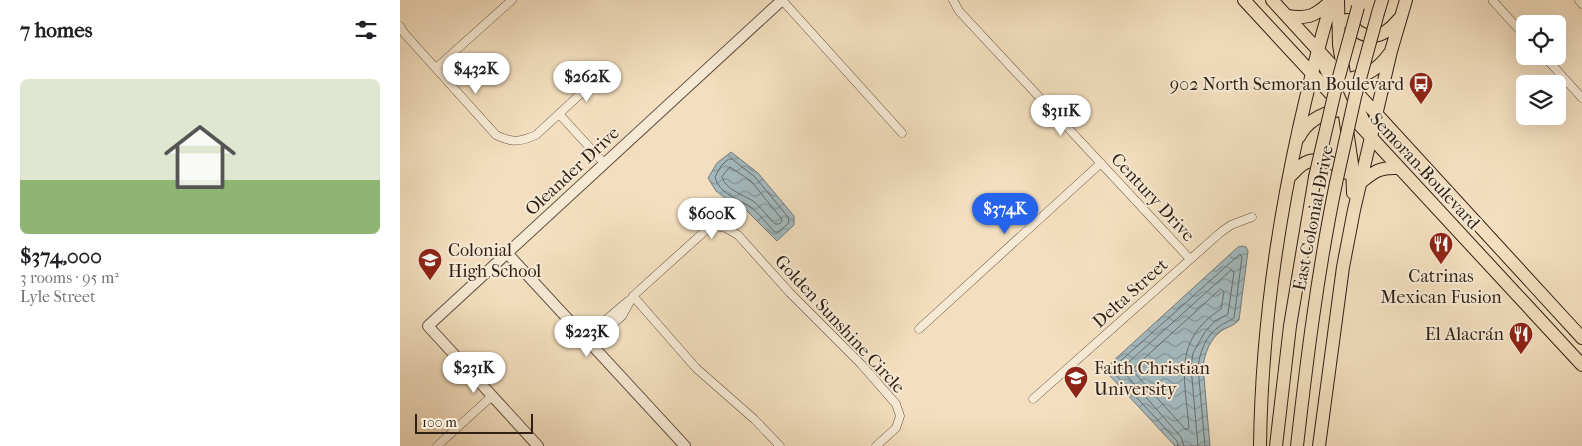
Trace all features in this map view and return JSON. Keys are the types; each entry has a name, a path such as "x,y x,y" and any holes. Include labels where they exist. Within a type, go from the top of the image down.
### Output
{"main road":[{"name":"Semoran Boulevard","path":"1244,0 1398,168 1576,355 1582,365"},
{"name":"Semoran Boulevard","path":"1272,0 1582,338"},
{"name":"East Colonial Drive","path":"1297,446 1312,320 1336,183 1357,89 1382,0"},
{"path":"1319,446 1331,347 1354,210 1356,181 1371,138 1391,51 1406,0"},
{"path":"1287,16 1298,18 1313,16 1335,1"},
{"path":"1335,1 1352,27 1362,34 1372,37 1390,30 1400,17"},
{"path":"1260,446 1260,389 1275,261 1311,74 1317,49 1335,1"},
{"path":"1335,1 1339,45 1345,80 1371,138"},
{"name":"East Colonial Drive","path":"1276,446 1290,326 1315,177 1335,91 1359,3"},
{"path":"1317,49 1344,109 1356,181"},
{"path":"1311,74 1345,80 1360,76 1373,70 1383,62 1391,51"},
{"path":"1296,144 1301,133 1320,116 1344,109 1357,109 1376,113"},
{"path":"1290,176 1304,164 1326,161 1337,165 1356,181"},
{"path":"1356,181 1386,167 1398,168"},
{"path":"1528,306 1548,315 1555,323 1570,324"}],"street":[{"path":"436,68 512,0"},
{"path":"782,0 902,133"},
{"name":"Oleander Drive","path":"492,396 428,326 782,0"},
{"name":"Century Drive","path":"953,0 959,11 1190,259"},
{"path":"1578,0 1582,4"},
{"path":"1493,1 1516,26"},
{"path":"400,26 496,135 509,141 525,140 536,135 600,76"},
{"path":"1552,65 1582,98"},
{"path":"560,114 604,163"},
{"path":"919,329 1100,163"},
{"name":"Delta Street","path":"1033,399 1190,259 1231,225 1252,217"},
{"name":"Golden Sunshine Circle","path":"588,340 633,296 705,231 717,226 726,228 738,235 784,287 836,337 896,404 900,416 896,428 876,446"},
{"path":"507,253 686,446"},
{"path":"633,296 696,368 754,419 780,446"},
{"path":"437,446 492,396 538,446"}],"water":[{"path":"731,152 758,173 794,216 794,225 777,241 747,211 736,206 716,191 708,178 717,163"},
{"path":"1238,247 1246,247 1248,251 1239,320 1221,331 1214,338 1207,351 1203,366 1210,446 1175,446 1110,376 1108,369 1112,362"}],"place":[{"name":"902 North Semoran Boulevard","path":"1421,105"},
{"name":"Catrinas Mexican Fusion","path":"1441,265"},
{"name":"Colonial High School","path":"430,281"},
{"name":"El Alacrán","path":"1521,355"},
{"name":"Faith Christian University","path":"1076,399"}]}
